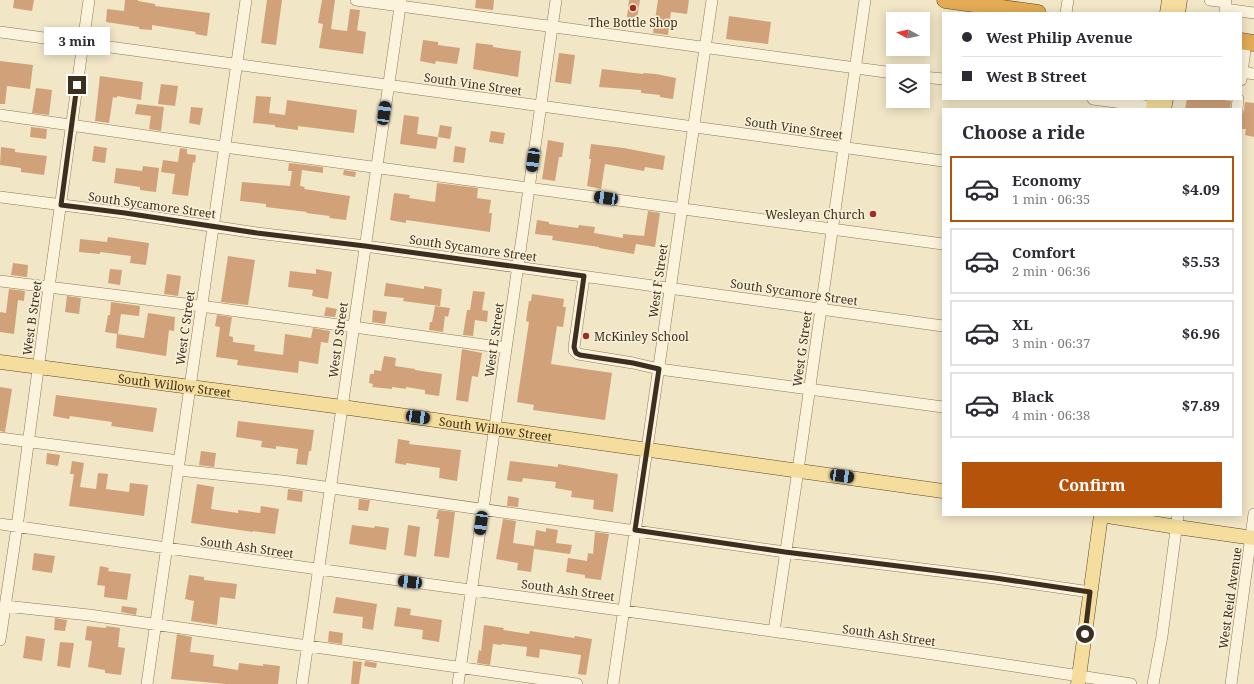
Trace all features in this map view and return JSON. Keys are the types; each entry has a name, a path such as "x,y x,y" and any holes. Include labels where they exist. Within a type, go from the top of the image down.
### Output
{"highway":[{"path":"945,0 1031,12"}],"main road":[{"path":"1167,12 1169,0"},
{"path":"1178,12 1180,0"},
{"path":"1156,106 1165,100"},
{"name":"South Willow Street","path":"0,362 342,407 942,491"},
{"path":"1079,680 1101,516"},
{"path":"1114,516 1178,521 1252,538"}],"street":[{"name":"West B Street","path":"0,640 17,527 89,0"},
{"name":"West C Street","path":"147,684 246,0"},
{"path":"356,0 400,3 552,27 886,72"},
{"name":"West E Street","path":"458,684 556,0"},
{"name":"West F Street","path":"613,684 712,0"},
{"name":"West G Street","path":"774,631 865,0"},
{"path":"1066,12 1068,0"},
{"path":"1210,0 1225,6 1254,13"},
{"name":"West D Street","path":"302,684 400,3"},
{"name":"South Vine Street","path":"0,32 942,161"},
{"path":"1242,70 1247,42"},
{"path":"1242,76 1254,74"},
{"path":"930,78 942,79"},
{"path":"1102,100 1156,106"},
{"path":"0,115 224,147 942,244"},
{"name":"South Sycamore Street","path":"0,197 942,326"},
{"path":"584,276 574,347 576,353 580,355 633,363 659,369 942,407"},
{"path":"0,281 201,306 506,348"},
{"path":"0,438 28,441 178,466 330,488 785,552 995,578 1090,592"},
{"name":"West Reid Avenue","path":"1231,684 1252,538 1254,514"},
{"path":"1153,684 1162,636 1178,521"},
{"name":"South Ash Street","path":"0,524 166,549 774,631 1079,680 1132,684"},
{"path":"5,606 89,615 577,684"}],"building":[{"path":"14,0 34,0 32,11 13,8"},
{"path":"125,0 138,0 155,4 155,6 210,13 207,36 195,34 196,32 152,25 152,30 139,29 139,27 106,22 107,9 124,11"},
{"path":"267,0 282,0 276,45 261,43"},
{"path":"322,0 335,0 331,29 347,31 350,9 360,10 357,30 366,32 363,54 319,48 323,24 318,23"},
{"path":"476,0 494,0 493,10 475,8"},
{"name":"The Bottle Shop","path":"629,0 640,0 637,18 627,17"},
{"path":"658,0 689,0 687,14 671,12 668,35 653,33"},
{"path":"729,16 771,22 768,44 726,39"},
{"path":"423,40 438,42 438,45 460,48 457,64 436,61 435,64 420,61"},
{"path":"476,43 521,51 518,77 473,69"},
{"path":"559,53 575,55 571,84 555,82"},
{"path":"0,61 33,65 30,89 7,86 5,104 0,104"},
{"path":"602,69 656,74 676,78 673,99 660,97 660,95 641,93 641,90 599,87"},
{"path":"100,76 143,82 141,100 117,96 117,98 113,97 109,123 95,121"},
{"path":"161,84 178,86 175,106 158,104"},
{"path":"36,88 52,90 49,115 32,113"},
{"path":"256,96 271,97 269,113 285,115 287,100 357,110 354,133 298,126 298,130 275,127 275,125 253,123"},
{"path":"1187,100 1231,101 1230,108 1185,108"},
{"path":"1245,102 1254,103 1254,137 1245,135 1246,129 1242,129 1242,113"},
{"path":"137,104 164,107 161,131 149,129 151,116 135,114"},
{"path":"191,107 203,108 200,125 189,123"},
{"path":"404,115 419,117 417,134 438,137 436,149 400,144"},
{"path":"440,125 452,127 450,139 438,137"},
{"path":"31,127 47,129 46,139 30,137"},
{"path":"491,131 505,133 503,144 489,142"},
{"path":"548,140 564,143 562,157 559,157 555,181 542,179"},
{"path":"591,144 624,148 665,156 663,170 645,167 644,171 605,164 601,189 587,186 591,159 589,159"},
{"path":"94,146 107,148 105,163 92,161"},
{"path":"455,146 466,148 464,163 453,162"},
{"path":"1,147 15,149 15,152 47,156 44,175 21,172 21,168 0,165"},
{"path":"180,148 187,149 187,154 196,155 195,163 193,162 188,196 172,194 175,174 161,172 163,160 178,162"},
{"path":"289,163 323,167 323,173 302,170 300,186 305,187 304,189 350,196 346,220 329,218 330,216 306,213 307,212 266,207 266,204 240,201 242,182 290,186 292,171 288,171"},
{"path":"143,166 159,168 156,192 140,190 140,187 114,183 116,168 142,171"},
{"path":"344,170 356,172 355,177 343,175"},
{"path":"437,183 478,188 477,198 491,200 489,213 492,213 490,232 406,220 406,223 390,220 394,193 410,195 409,198 435,202"},
{"path":"648,211 660,213 655,247 636,244 634,254 552,240 553,236 535,234 537,220 549,222 549,224 578,228 579,225 595,227 594,233 623,238 623,234 644,236"},
{"path":"108,237 149,243 146,265 130,263 131,256 100,252 100,254 79,252 80,239 107,242"},
{"path":"228,256 255,260 248,305 221,302"},
{"path":"13,263 28,265 27,277 11,275"},
{"path":"110,269 122,270 120,285 108,283"},
{"path":"316,269 332,272 328,299 312,296 313,290 288,287 290,271 316,274"},
{"path":"167,274 181,276 178,296 164,294"},
{"path":"386,283 424,289 424,286 442,289 440,306 403,301 404,298 384,296"},
{"path":"9,289 25,291 24,301 18,300 14,334 0,332 0,312 6,313"},
{"path":"473,291 485,292 482,310 488,311 487,322 475,320 473,336 463,335 467,310 470,310"},
{"path":"532,294 564,299 563,307 566,307 563,327 557,326 551,364 612,373 605,420 533,410 534,405 517,402 529,322 526,321 529,301 531,301"},
{"path":"67,296 81,298 79,314 65,312"},
{"path":"111,302 140,306 139,316 121,314 118,334 105,332 108,315 110,315"},
{"path":"435,306 450,308 448,317 445,316 443,332 429,330"},
{"path":"326,307 337,309 335,317 324,316"},
{"path":"373,310 387,312 385,324 372,322"},
{"path":"148,313 175,317 174,331 169,330 166,356 116,348 117,334 144,338"},
{"path":"217,315 232,317 229,336 233,337 233,342 255,345 254,351 283,355 285,334 311,338 313,328 330,331 328,343 321,342 318,364 299,361 298,373 237,365 238,360 216,357 220,327 215,326"},
{"path":"462,349 482,353 478,377 472,376 468,402 456,400"},
{"path":"384,356 396,358 395,366 442,374 439,396 425,394 425,390 406,387 406,389 392,387 392,389 372,387 373,384 369,383 370,374 374,374 374,370 381,371"},
{"path":"0,387 12,389 5,432 0,431"},
{"path":"56,395 157,408 153,432 111,426 112,422 70,416 69,419 53,416"},
{"path":"238,421 314,430 307,465 296,464 298,449 276,446 276,449 261,447 262,441 236,437"},
{"path":"398,439 410,441 409,444 461,450 457,481 439,478 440,468 406,463 406,465 395,463"},
{"path":"201,451 216,453 214,467 199,465"},
{"path":"47,453 60,455 58,466 46,464"},
{"path":"72,461 84,463 80,487 96,489 98,473 108,474 106,489 129,492 130,483 148,485 144,516 69,506 74,474 70,474"},
{"path":"510,461 558,467 558,464 618,474 613,512 593,509 594,500 571,497 572,491 555,488 556,482 523,478 522,482 507,480"},
{"path":"197,484 214,487 211,509 238,513 238,510 260,513 261,506 279,509 275,534 191,523"},
{"path":"288,489 303,491 302,502 287,500"},
{"path":"508,496 519,498 518,507 507,506"},
{"path":"359,499 370,500 368,511 358,510"},
{"path":"438,510 455,512 449,558 434,556 439,519 436,519"},
{"path":"503,519 516,521 513,543 534,546 536,530 546,532 546,528 558,530 556,543 572,545 570,554 534,549 531,572 517,570 518,563 496,559"},
{"path":"352,525 374,528 375,526 389,528 386,550 349,544"},
{"path":"408,525 420,527 416,557 404,555"},
{"path":"595,532 609,534 601,580 585,578 585,575 566,572 568,558 587,561 588,553 593,554"},
{"path":"34,553 55,556 52,573 32,570"},
{"path":"100,566 109,568 108,571 131,574 127,600 104,597 105,586 97,585"},
{"path":"189,575 204,577 204,580 237,584 235,599 220,597 217,625 191,621 194,601 185,599"},
{"path":"336,597 377,604 373,630 362,628 363,617 333,613"},
{"path":"122,606 137,608 136,615 121,612"},
{"path":"397,607 411,609 410,615 442,620 439,642 422,639 423,630 394,626"},
{"path":"55,618 67,620 65,631 54,630"},
{"path":"484,625 529,634 530,631 574,638 575,636 592,639 586,675 578,674 581,655 540,649 539,658 526,656 527,647 502,644 493,644 490,665 477,663 479,650 481,651"},
{"path":"87,626 120,628 118,647 125,648 121,675 105,673 105,670 88,667 92,641 85,640"},
{"path":"329,631 343,633 342,644 328,642"},
{"path":"177,634 192,637 190,652 214,655 213,666 238,670 239,663 263,666 263,664 280,666 278,684 226,684 171,679"},
{"path":"26,636 45,639 42,661 23,658"},
{"path":"60,642 74,643 70,668 57,666"},
{"path":"353,661 362,662 359,684 351,684"},
{"path":"365,661 377,663 376,668 364,666"}],"place":[{"name":"The Bottle Shop","path":"633,8"},
{"name":"Wesleyan Church","path":"873,214"},
{"name":"McKinley School","path":"586,336"}],"route":[{"path":"77,85 61,205 257,233 584,276 574,347 576,353 580,355 633,363 659,369 635,530 785,552 995,578 1090,592 1085,634"}]}
